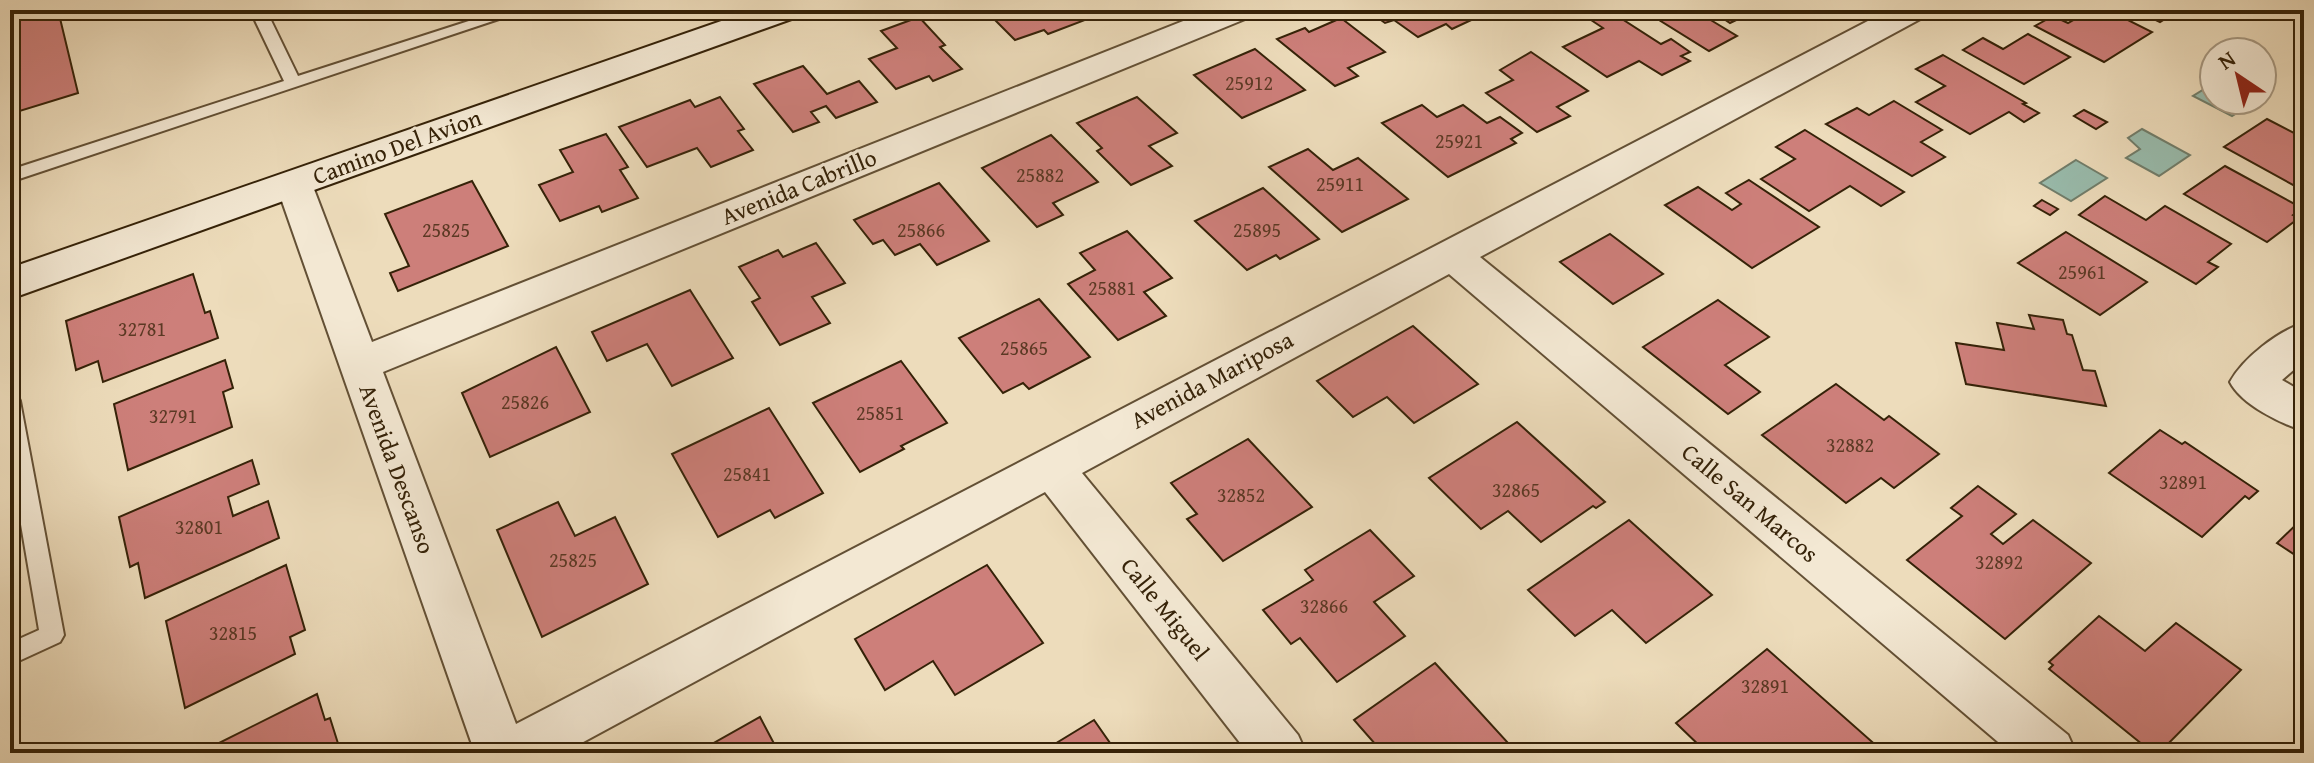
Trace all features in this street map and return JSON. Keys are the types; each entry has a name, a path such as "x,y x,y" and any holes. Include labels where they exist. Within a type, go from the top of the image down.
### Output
{"main road":[{"name":"Camino Del Avion","path":"10,284 785,10"}],"street":[{"name":"Avenida Cabrillo","path":"360,364 1239,10"},
{"name":"Avenida Mariposa","path":"512,753 1913,10"},
{"name":"Avenida Descanso","path":"294,184 501,753"},
{"name":"Calle San Marcos","path":"1450,253 2050,753"},
{"path":"2304,338 2251,382 2304,414"},
{"name":"Calle Miguel","path":"1050,466 1280,753"}],"lane":[{"path":"258,10 294,84"},
{"path":"10,176 518,10"},
{"path":"10,401 52,635 10,654"}],"shaded area":[{"path":"2142,129 2190,155 2159,176 2126,158 2140,149 2128,138"},
{"path":"2076,160 2107,178 2071,201 2040,183"}],"building":[{"path":"58,10 78,93 10,114 10,11"},
{"path":"985,10 1074,10 1085,20 1048,34 1044,30 1015,40"},
{"path":"1367,10 1475,10 1482,15 1452,29 1446,24 1418,37 1394,20 1385,23"},
{"path":"1598,10 1608,10 1661,44 1671,39 1690,52 1681,56 1690,61 1662,75 1639,61 1607,77 1563,47 1603,28 1585,16"},
{"path":"1643,10 1746,10 1751,13 1730,23 1718,15 1709,19 1737,36 1709,51"},
{"path":"2057,10 2108,10 2152,32 2104,62 2035,26 2053,16 2068,23 2075,19"},
{"path":"2135,10 2179,10 2160,22"},
{"path":"919,17 945,45 940,47 962,69 933,81 929,76 896,89 869,59 897,48 881,31"},
{"path":"1341,18 1385,52 1348,68 1358,76 1335,86 1277,39 1305,28 1309,32"},
{"path":"2028,34 2070,57 2024,84 1963,50 1983,38 2003,49"},
{"path":"1255,49 1305,90 1242,118 1194,75"},
{"path":"1531,52 1588,91 1557,107 1570,116 1537,132 1486,93 1513,80 1500,70"},
{"path":"1943,55 2039,113 2024,122 2009,112 1970,134 1916,102 1945,86 1916,69"},
{"path":"803,66 827,94 859,81 877,102 836,118 826,106 811,112 819,122 793,132 754,84"},
{"path":"720,97 744,129 738,131 753,150 711,167 697,148 647,167 619,127 690,100 695,107"},
{"path":"1137,97 1177,133 1149,146 1172,166 1131,185 1097,151 1102,148 1077,123"},
{"path":"1894,101 1942,130 1921,142 1945,157 1912,176 1826,124 1857,108 1869,115"},
{"path":"1422,105 1437,117 1463,105 1487,123 1500,117 1522,133 1511,139 1516,143 1448,177 1382,123"},
{"path":"2084,110 2107,122 2096,129 2074,116"},
{"path":"2267,119 2304,138 2304,191 2224,147"},
{"path":"1805,130 1904,192 1881,206 1850,186 1809,211 1761,179 1795,159 1776,147"},
{"path":"606,134 628,167 620,170 638,198 602,212 599,206 560,221 539,185 573,172 560,150"},
{"path":"1051,135 1098,182 1053,203 1063,215 1037,227 982,168"},
{"path":"1308,149 1333,170 1358,158 1408,199 1342,232 1269,167"},
{"path":"2225,166 2302,208 2293,215 2299,218 2267,242 2184,194"},
{"path":"1749,180 1819,227 1752,268 1665,205 1698,187 1732,210 1741,204 1726,193"},
{"path":"472,181 508,246 398,291 390,273 409,266 385,214"},
{"path":"939,183 989,241 937,265 920,244 895,255 883,240 873,244 854,220"},
{"path":"1263,188 1319,239 1280,259 1276,255 1247,270 1195,221"},
{"path":"2105,196 2146,220 2165,206 2231,244 2208,262 2218,267 2196,284 2079,215"},
{"path":"2042,200 2058,209 2050,215 2034,206"},
{"path":"1127,231 1172,278 1144,292 1166,316 1118,340 1068,284 1095,270 1080,253"},
{"path":"2066,232 2147,282 2100,315 2018,263"},
{"path":"1610,234 1663,274 1613,304 1560,262"},
{"path":"816,243 845,283 812,297 830,323 780,345 752,302 760,298 739,267 778,250 783,257"},
{"path":"193,274 205,313 210,311 218,338 103,382 98,361 76,370 66,321"},
{"path":"690,290 733,358 672,386 647,344 607,361 592,332"},
{"path":"1039,299 1090,357 1029,389 1023,383 1003,393 959,338"},
{"path":"1718,300 1769,337 1725,365 1760,392 1728,414 1643,347"},
{"path":"2029,315 2063,320 2067,334 2072,335 2083,370 2095,371 2106,406 1966,384 1956,343 2004,350 1997,323 2034,329"},
{"path":"1413,326 1478,384 1414,423 1387,397 1353,417 1317,381"},
{"path":"556,347 590,412 490,457 462,393"},
{"path":"225,360 233,388 223,392 232,427 128,470 114,404"},
{"path":"901,361 947,423 901,446 904,449 860,472 813,403"},
{"path":"1836,384 1884,420 1889,416 1939,454 1894,488 1881,478 1846,503 1762,435"},
{"path":"769,408 823,493 775,518 770,510 718,537 672,454"},
{"path":"1517,422 1605,502 1596,508 1593,506 1541,542 1508,511 1481,529 1429,478"},
{"path":"2160,430 2182,444 2185,442 2258,491 2249,499 2245,496 2202,537 2109,473"},
{"path":"1248,439 1312,507 1223,561 1187,519 1197,514 1171,483"},
{"path":"252,460 259,484 228,497 233,516 268,501 279,538 145,598 138,563 130,567 119,517"},
{"path":"1978,486 2016,514 1991,534 2003,544 2033,520 2091,563 2005,639 1907,560 1962,516 1951,508"},
{"path":"558,502 575,536 615,517 648,584 542,637 497,530"},
{"path":"10,516 20,577 10,581"},
{"path":"2304,517 2304,561 2277,543"},
{"path":"1629,520 1712,595 1646,643 1612,610 1575,636 1528,590"},
{"path":"1370,530 1414,576 1374,602 1405,636 1337,682 1300,638 1291,644 1263,610 1313,580 1305,570"},
{"path":"286,565 305,630 290,637 295,654 185,708 166,621"},
{"path":"987,565 1043,643 955,695 933,661 885,690 855,639"},
{"path":"2099,616 2145,651 2176,623 2241,670 2159,753 2153,753 2049,669 2053,665 2049,662"},
{"path":"1767,649 1879,748 1874,753 1707,753 1676,723"},
{"path":"1435,663 1509,744 1497,753 1383,753 1354,720"},
{"path":"317,694 325,720 330,718 341,753 199,753"},
{"path":"760,717 779,753 696,753"},
{"path":"1094,720 1117,753 1040,753"}]}
